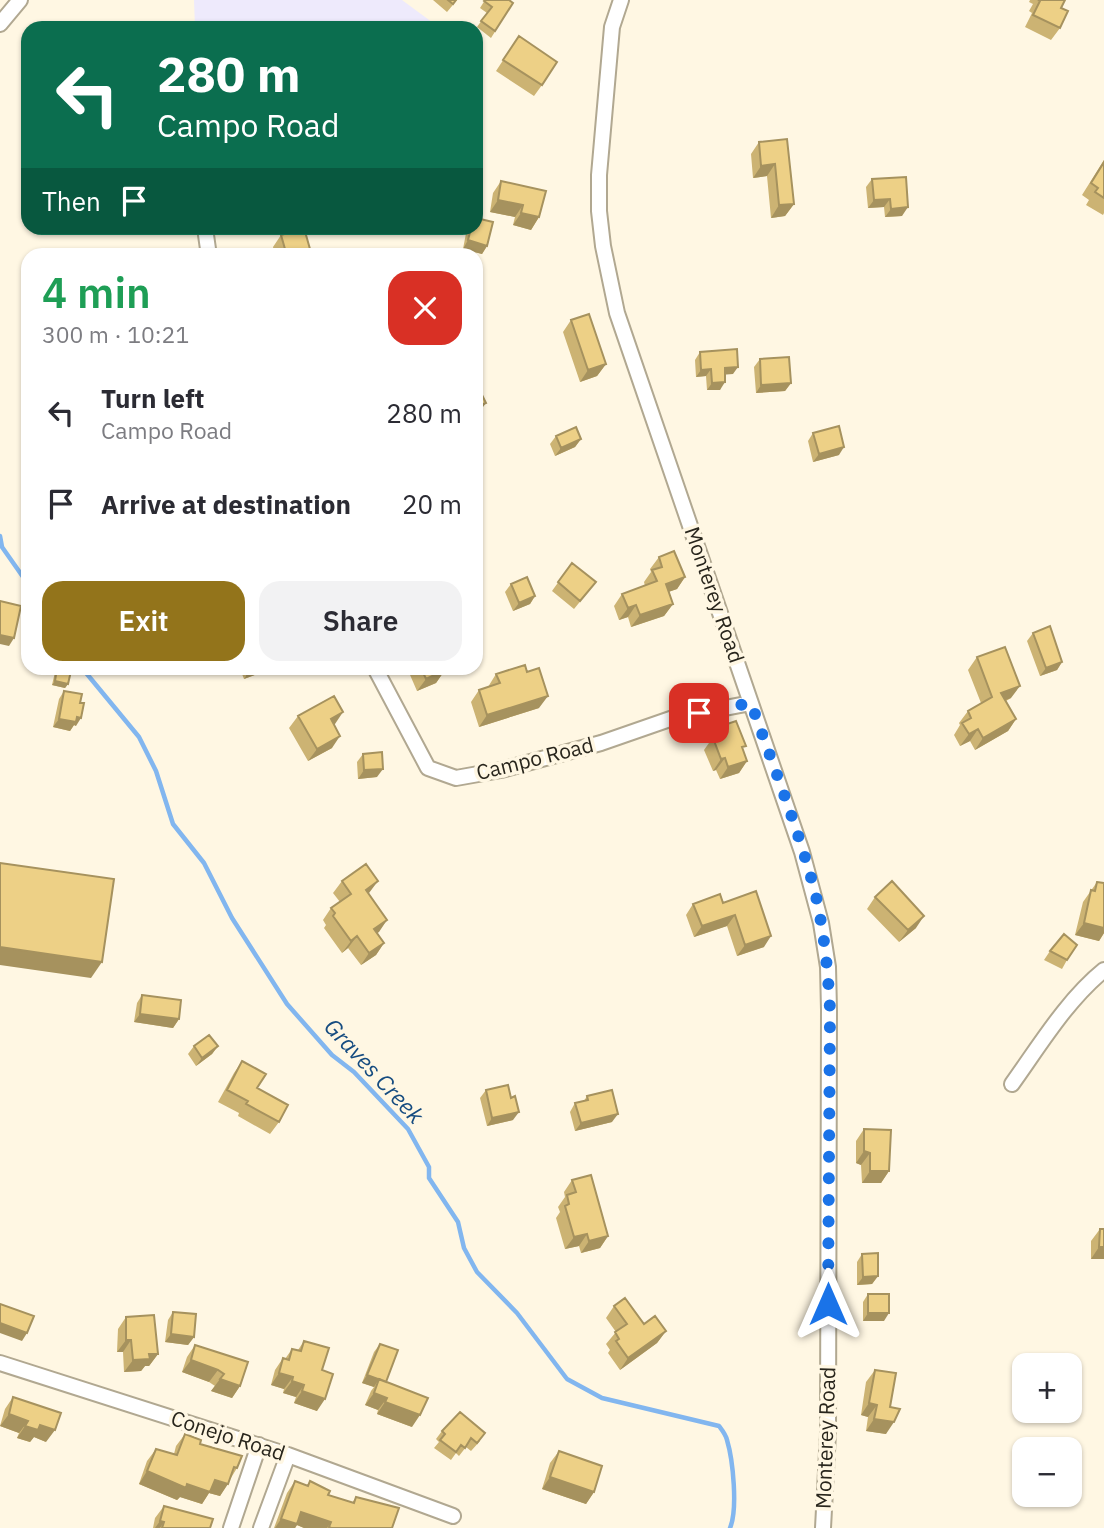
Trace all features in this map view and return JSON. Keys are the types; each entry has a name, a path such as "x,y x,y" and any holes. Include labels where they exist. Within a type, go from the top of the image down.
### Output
{"street":[{"path":"0,24 20,0"},
{"name":"Monterey Road","path":"621,0 612,27 598,175 598,211 608,277 617,313 814,891 828,967 828,1433 823,1528"},
{"name":"Campo Road","path":"379,675 428,768 456,778 501,770 601,743 673,718 751,703"},
{"path":"1013,1084 1083,989 1104,970"},
{"name":"Conejo Road","path":"0,1363 259,1445 453,1516"},
{"path":"231,1528 259,1445"},
{"path":"261,1528 288,1455"}],"shaded area":[{"path":"194,0 402,0 430,21 195,21"}],"building":[{"path":"509,0 513,3 495,31 481,21 492,7 484,1"},
{"path":"1038,0 1065,0 1061,8 1068,11 1060,28 1033,15 1040,1"},
{"path":"519,36 557,62 542,85 503,60"},
{"path":"787,139 794,204 779,205 775,164 761,166 759,142"},
{"path":"1104,162 1104,198 1095,192 1098,188 1091,183"},
{"path":"906,177 908,207 891,209 890,199 874,200 872,179"},
{"path":"501,181 546,191 539,217 521,213 523,205 498,200"},
{"path":"483,220 493,222 487,246 468,240 469,235 483,235"},
{"path":"281,235 306,235 310,248 285,248"},
{"path":"589,314 606,364 588,370 571,320"},
{"path":"737,349 738,367 725,368 725,382 712,383 711,369 701,370 700,352"},
{"path":"789,357 791,383 761,385 760,359"},
{"path":"839,426 844,447 819,454 813,433"},
{"path":"576,427 581,439 561,448 556,436"},
{"path":"674,551 685,577 666,584 673,604 640,615 636,605 628,608 622,594 657,581 652,570 662,567 659,557"},
{"path":"572,563 596,582 580,601 558,582"},
{"path":"527,577 535,596 519,603 511,584"},
{"path":"0,601 21,606 14,638 0,635"},
{"path":"1050,626 1062,662 1046,668 1033,633"},
{"path":"1005,647 1020,686 1001,693 1016,719 983,738 978,729 969,734 962,723 971,718 968,711 992,697 977,657"},
{"path":"525,665 527,672 539,668 548,696 487,715 479,690 500,683 496,674"},
{"path":"56,675 70,675 68,684 55,681"},
{"path":"64,691 82,694 80,703 84,703 81,718 77,717 76,722 59,719"},
{"path":"334,696 343,712 331,719 340,736 317,749 298,716"},
{"path":"736,721 746,746 742,747 747,761 728,767 725,758 721,759 713,738 724,733 721,726"},
{"path":"382,752 383,769 364,770 363,754"},
{"path":"0,863 114,879 102,962 0,947"},
{"path":"366,864 378,881 366,890 387,920 374,929 384,943 369,953 357,936 351,941 333,916 335,913 331,908 351,894 342,881"},
{"path":"892,881 924,916 908,930 875,897"},
{"path":"1097,882 1104,883 1104,928 1084,923 1091,890 1095,891"},
{"path":"756,891 771,936 745,945 735,915 702,926 693,904 720,894 723,903"},
{"path":"1064,934 1077,945 1067,960 1050,951"},
{"path":"142,995 181,1000 179,1019 140,1014"},
{"path":"209,1035 218,1046 202,1058 194,1046"},
{"path":"242,1061 266,1074 257,1088 288,1105 279,1122 227,1090"},
{"path":"508,1085 511,1098 515,1096 519,1112 492,1118 486,1090"},
{"path":"612,1090 618,1114 581,1123 575,1103 588,1100 587,1096"},
{"path":"864,1129 891,1130 889,1171 870,1171 870,1153 864,1151"},
{"path":"591,1175 608,1236 589,1241 587,1234 574,1237 565,1206 569,1204 567,1195 576,1192 572,1180"},
{"path":"1100,1229 1104,1229 1104,1247 1099,1247"},
{"path":"878,1253 878,1276 863,1277 862,1254"},
{"path":"868,1294 889,1294 889,1313 868,1313"},
{"path":"625,1298 644,1324 655,1316 666,1331 628,1358 616,1341 619,1339 615,1332 627,1324 614,1306"},
{"path":"0,1304 34,1316 27,1333 0,1323"},
{"path":"173,1312 196,1314 194,1337 171,1334"},
{"path":"154,1315 158,1354 149,1354 150,1359 133,1360 131,1340 126,1340 126,1317"},
{"path":"304,1341 329,1348 322,1370 333,1374 325,1399 302,1391 304,1385 292,1381 293,1377 279,1373 283,1358 289,1360 292,1349 301,1351"},
{"path":"380,1344 398,1350 386,1382 367,1375"},
{"path":"195,1345 248,1362 240,1386 220,1379 224,1374 218,1370 191,1360"},
{"path":"875,1370 896,1373 890,1407 900,1409 894,1422 874,1419 877,1405 869,1403"},
{"path":"379,1379 428,1398 420,1415 385,1402 387,1398 374,1393"},
{"path":"13,1397 61,1413 55,1430 40,1425 38,1430 25,1426 28,1421 9,1414"},
{"path":"460,1412 485,1433 477,1443 471,1438 465,1448 461,1445 456,1452 440,1440 445,1434 442,1431"},
{"path":"185,1434 201,1440 200,1444 242,1456 237,1468 234,1467 228,1484 215,1480 210,1492 187,1484 186,1488 147,1471 156,1449 177,1455"},
{"path":"559,1451 602,1466 594,1492 550,1477"},
{"path":"295,1481 308,1486 310,1481 330,1491 328,1495 354,1503 356,1497 399,1508 392,1528 331,1528 331,1522 301,1512 297,1524 281,1519"},
{"path":"164,1506 213,1519 210,1528 162,1528 164,1522 160,1521"}],"waterway":[{"name":"Graves Creek","path":"0,536 2,547 21,574"},
{"name":"Graves Creek","path":"88,675 139,737 156,771 173,824 204,863 232,918 287,1004 332,1055 354,1072 408,1129 429,1167 429,1178 458,1222 464,1248 477,1272 517,1313 567,1379 602,1398 719,1426 726,1438 733,1472 734,1509 730,1528"}],"route":[{"path":"699,713 751,703 802,852 821,923 828,967 830,1010 828,1304"}]}
